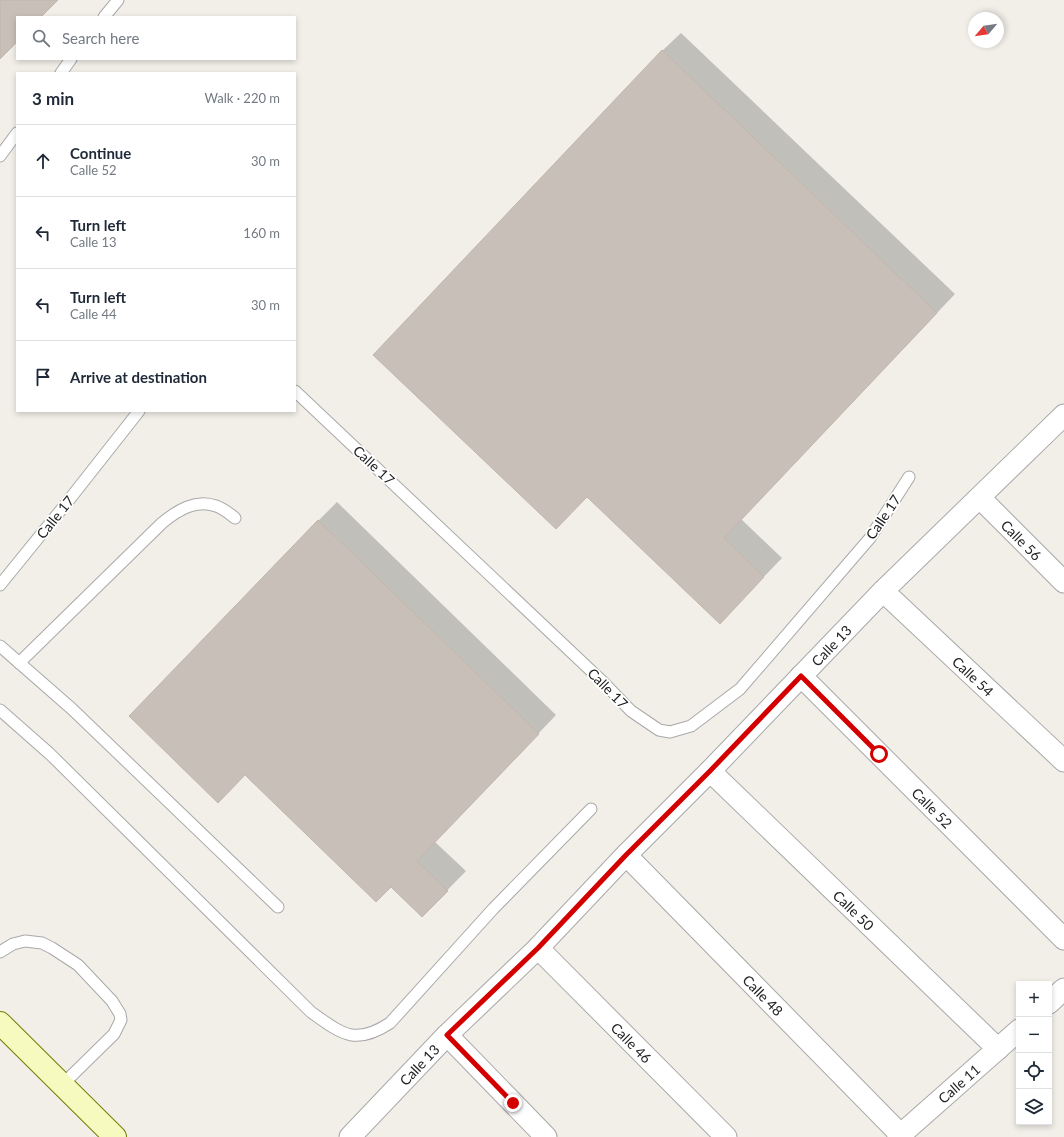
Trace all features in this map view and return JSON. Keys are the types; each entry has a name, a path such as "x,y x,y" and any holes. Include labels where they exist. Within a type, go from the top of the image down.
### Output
{"main road":[{"path":"0,1024 115,1137"}],"street":[{"name":"Calle 13","path":"359,1134 447,1035 538,948 626,855 710,771 883,591 1064,415"},
{"name":"Calle 56","path":"980,498 1064,582"},
{"name":"Calle 54","path":"883,591 1064,761"},
{"name":"Calle 52","path":"801,676 1064,939"},
{"name":"Calle 50","path":"710,771 998,1049"},
{"name":"Calle 48","path":"626,855 900,1136"},
{"name":"Calle 46","path":"538,948 726,1137"},
{"path":"1052,1000 1064,989"},
{"name":"Calle 11","path":"900,1136 1016,1033"},
{"path":"447,1035 546,1137"}],"lane":[{"path":"105,16 118,0"},
{"path":"62,72 70,60"},
{"path":"0,156 16,134"},
{"name":"Calle 17","path":"296,392 604,683 631,711 659,730 670,732 691,726 740,689 870,538 909,477"},
{"name":"Calle 17","path":"0,585 138,412"},
{"path":"19,663 162,523 177,511 196,504 206,504 217,506 235,518"},
{"path":"0,646 72,709 278,907"},
{"path":"0,710 50,754 311,1012 331,1027 345,1034 367,1036 378,1032 390,1023 493,909 591,809"},
{"path":"0,952 13,944 25,941 42,943 52,948 78,965 112,1001 120,1014 121,1020 114,1034 62,1085"}],"building":[{"path":"0,0 58,0 42,16 16,16 16,43 0,59"},
{"path":"662,50 937,313 724,538 764,577 720,624 587,497 556,529 373,355"},
{"path":"318,520 539,734 417,861 448,891 422,917 391,887 376,902 245,775 218,803 129,716"}],"route":[{"path":"513,1103 447,1035 538,948 626,855 710,771 801,676 879,754"}]}
